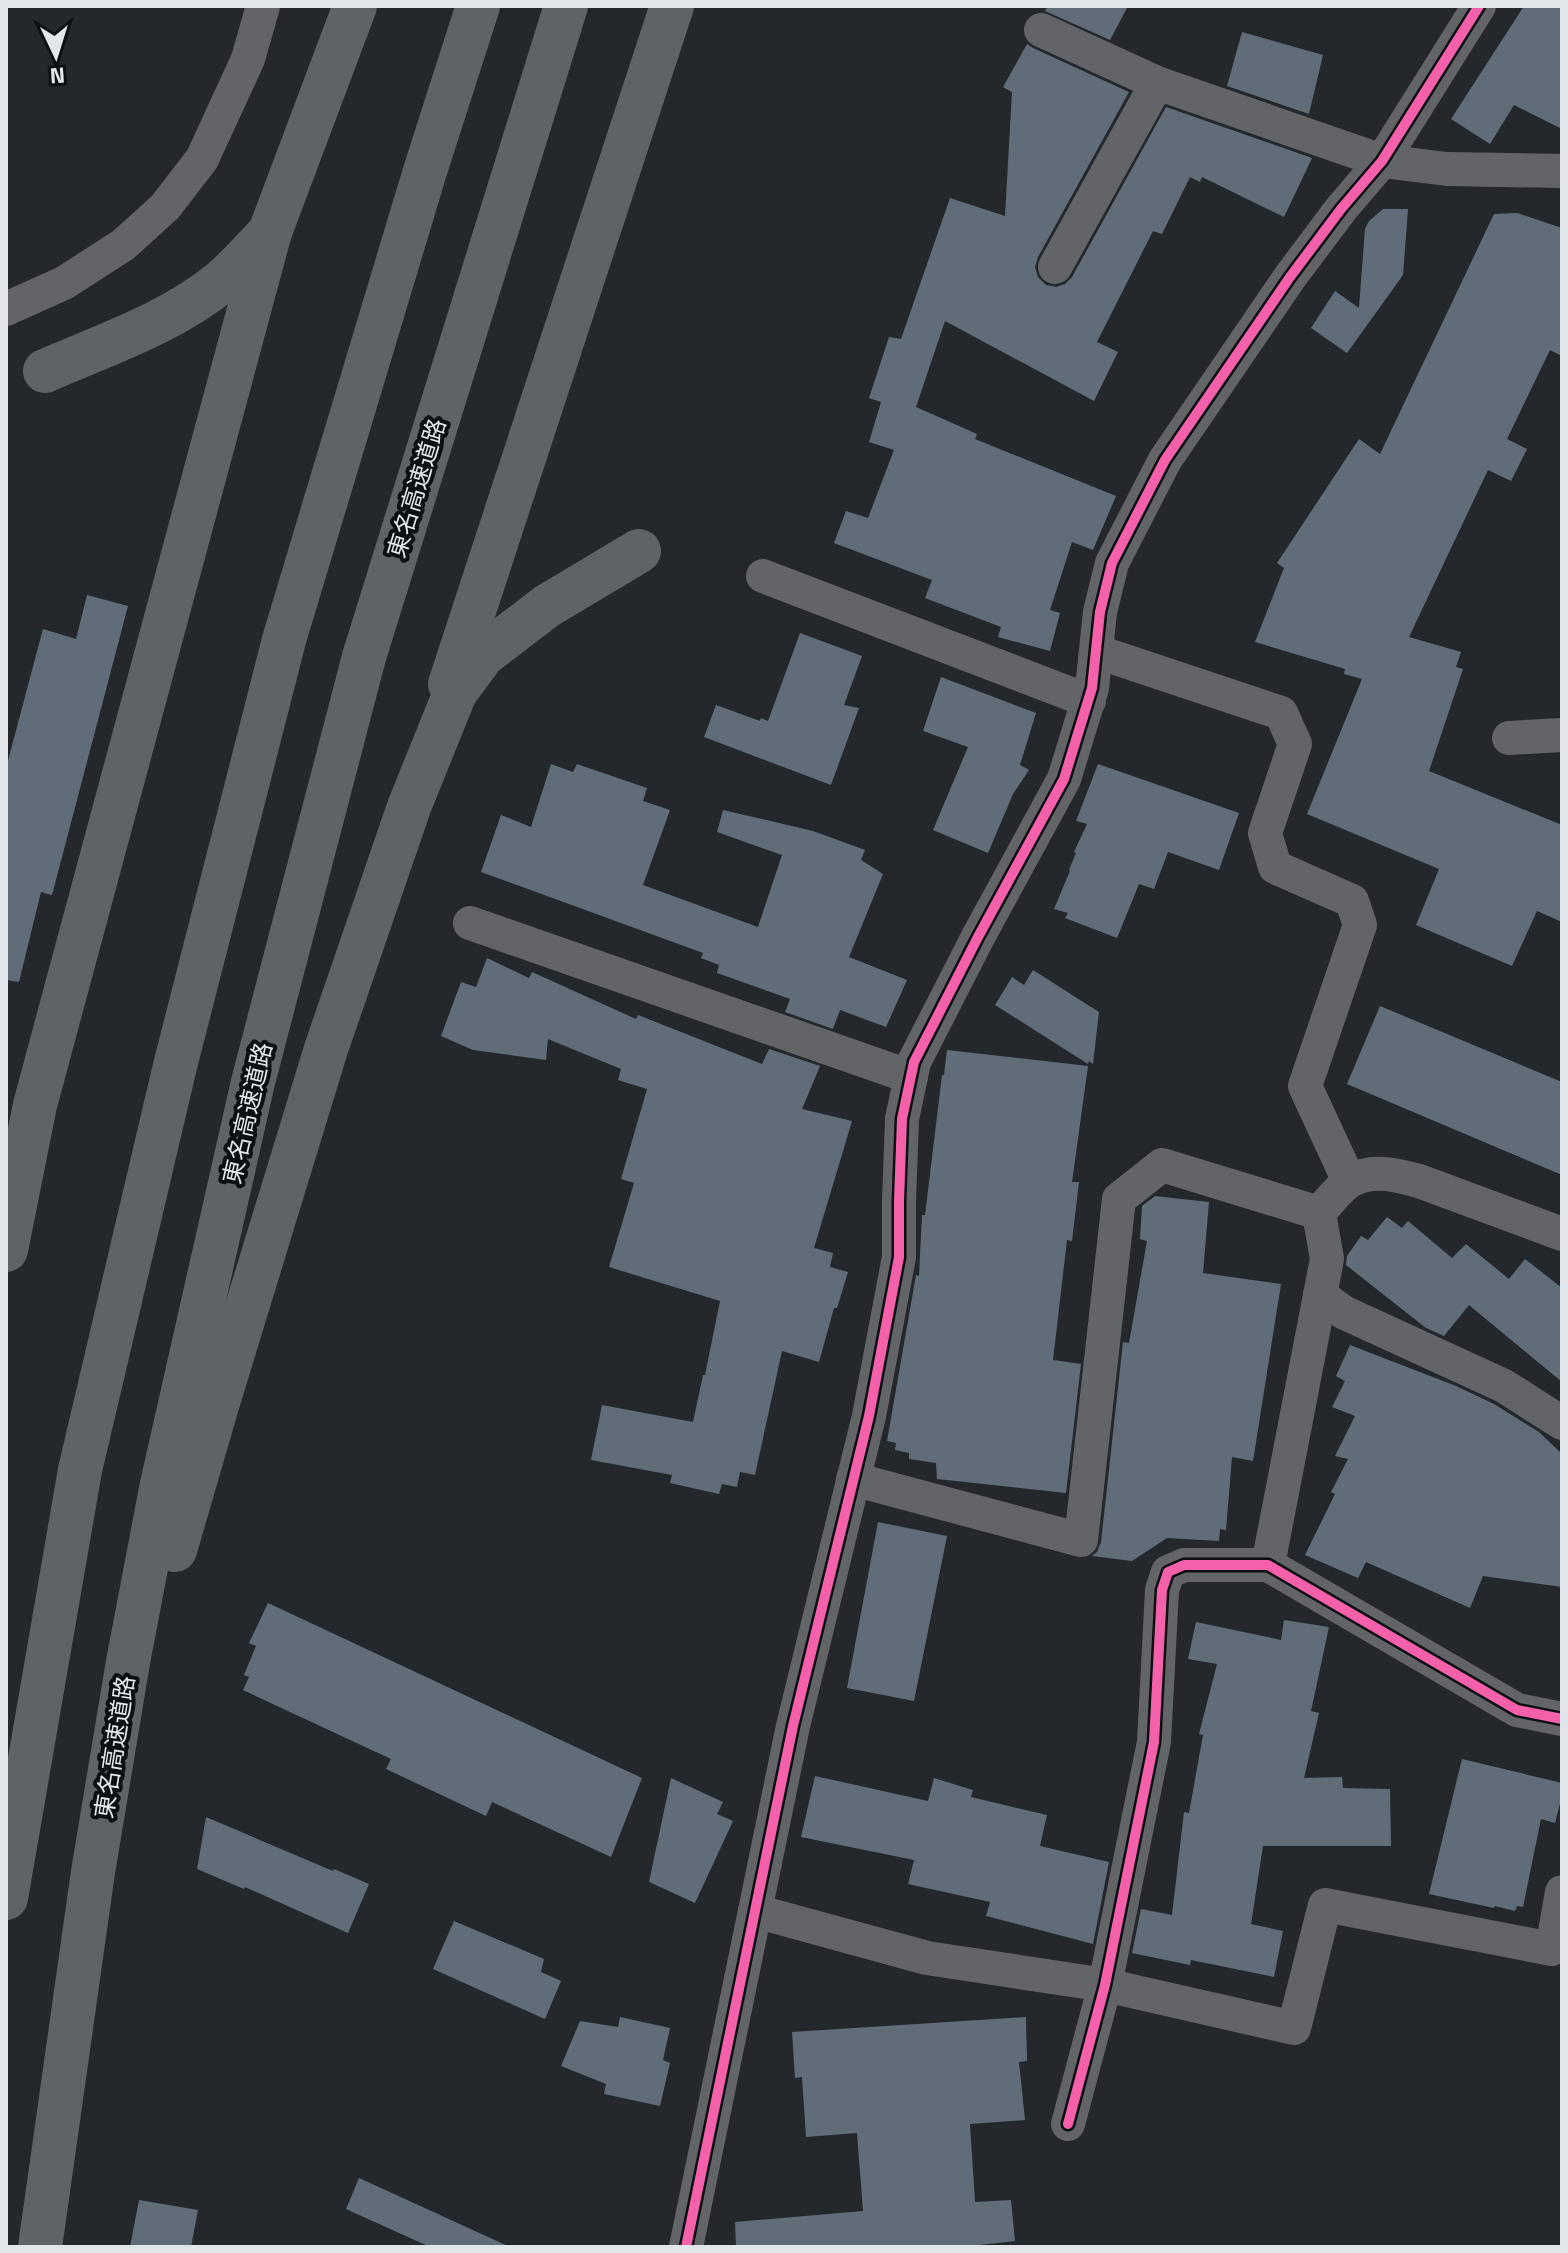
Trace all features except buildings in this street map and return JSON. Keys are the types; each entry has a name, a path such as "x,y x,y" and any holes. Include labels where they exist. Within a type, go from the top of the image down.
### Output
{"highway":[{"path":"6,1250 35,1105 270,232 355,6"},
{"path":"6,1898 80,1470 179,1051 284,640 425,171 478,6"},
{"name":"東名高速道路","path":"40,2247 93,1872 128,1662 162,1484 253,1082 364,657 566,6"},
{"path":"93,1872 128,1718 218,1402 326,1049 409,807 672,6"},
{"path":"45,371 185,306 220,282 270,232"},
{"path":"409,807 455,693 483,655 547,606 639,551"}],"street":[{"path":"6,309 76,276 123,245 165,207 202,159 248,59 263,6"},
{"path":"686,2247 793,1726 869,1416 899,1257 902,1119 914,1062 1064,779 1089,701 1098,652 1100,612 1112,563 1165,460 1290,277 1382,161 1479,6"},
{"path":"1041,30 1157,83 1382,161 1447,169 1562,171"},
{"path":"1055,267 1157,83"},
{"path":"763,576 1089,701"},
{"path":"1098,652 1281,713 1295,744 1265,833 1275,867 1352,901 1360,925 1305,1086 1349,1181"},
{"path":"1509,738 1562,735"},
{"path":"470,923 911,1077"},
{"path":"853,1479 1081,1540 1119,1199 1162,1165 1319,1213"},
{"path":"1319,1213 1349,1181 1371,1173 1395,1174 1562,1234"},
{"path":"1268,1565 1327,1259 1319,1213"},
{"path":"1320,1295 1343,1312 1504,1386 1562,1423"},
{"path":"1068,2124 1105,1985 1154,1742 1162,1590 1168,1572 1184,1565 1268,1565 1517,1710 1562,1719"},
{"path":"755,1911 927,1958 1105,1985 1294,2028 1325,1905 1557,1949 1562,1892"}],"cycle path":[{"path":"686,2247 793,1726 869,1416 899,1257 902,1119 914,1062 1064,779 1092,688 1100,612 1112,563 1165,460 1290,277 1382,161 1479,6"},
{"path":"1068,2124 1105,1985 1154,1742 1162,1590 1168,1572 1184,1565 1268,1565 1517,1710 1562,1719"}]}
